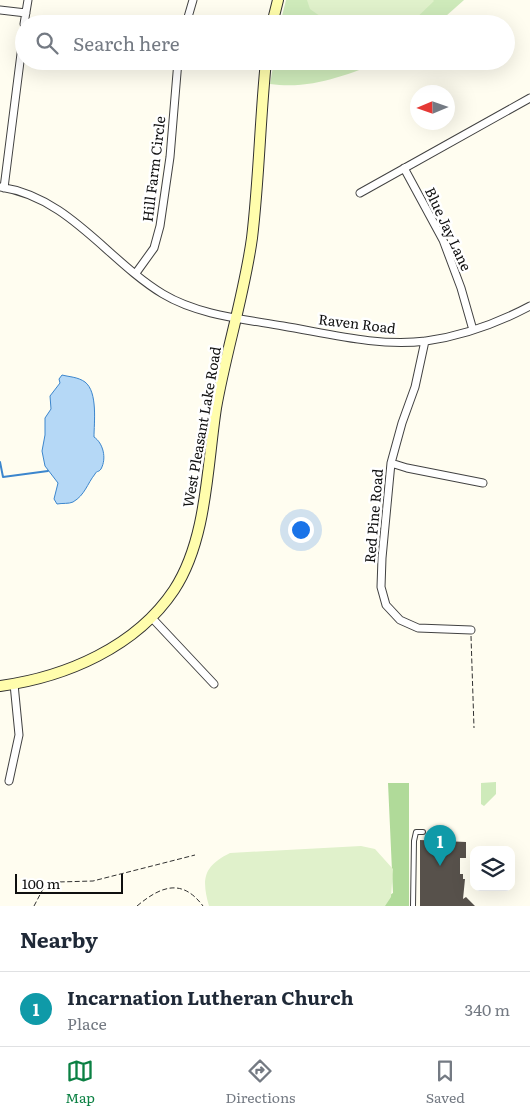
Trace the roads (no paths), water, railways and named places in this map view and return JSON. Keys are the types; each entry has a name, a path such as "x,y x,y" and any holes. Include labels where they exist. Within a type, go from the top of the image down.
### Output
{"street":[{"path":"0,10 26,14 28,0"},
{"path":"189,15 193,0"},
{"path":"274,15 278,0"},
{"path":"18,70 2,188 36,198 66,214 157,290 176,301 236,318"},
{"name":"Hill Farm Circle","path":"136,273 154,248 160,226 170,157 177,70"},
{"name":"West Pleasant Lake Road","path":"0,686 52,675 91,658 127,638 152,618 183,574 196,541 217,406 252,238 265,70"},
{"path":"360,193 530,98"},
{"name":"Blue Jay Lane","path":"404,168 450,256 473,330"},
{"name":"Raven Road","path":"236,318 382,342 425,341 473,330 507,318 530,306"},
{"name":"Red Pine Road","path":"425,341 416,387 402,423 391,463 381,587 386,605 400,620 418,628 471,630"},
{"path":"391,463 482,483"},
{"path":"152,618 214,684"},
{"path":"9,780 19,735 14,684"}],"lane":[{"path":"414,906 414,841 416,832 423,832"}],"water":[{"path":"62,375 85,382 92,393 94,400 94,437 102,447 104,460 101,469 77,499 71,503 57,504 54,499 58,483 45,466 42,451 45,435 45,418 51,409 50,396 60,383 59,379"}],"waterway":[{"path":"0,462 3,477 48,471"}],"place":[{"name":"Incarnation Lutheran Church","path":"440,866"}]}
